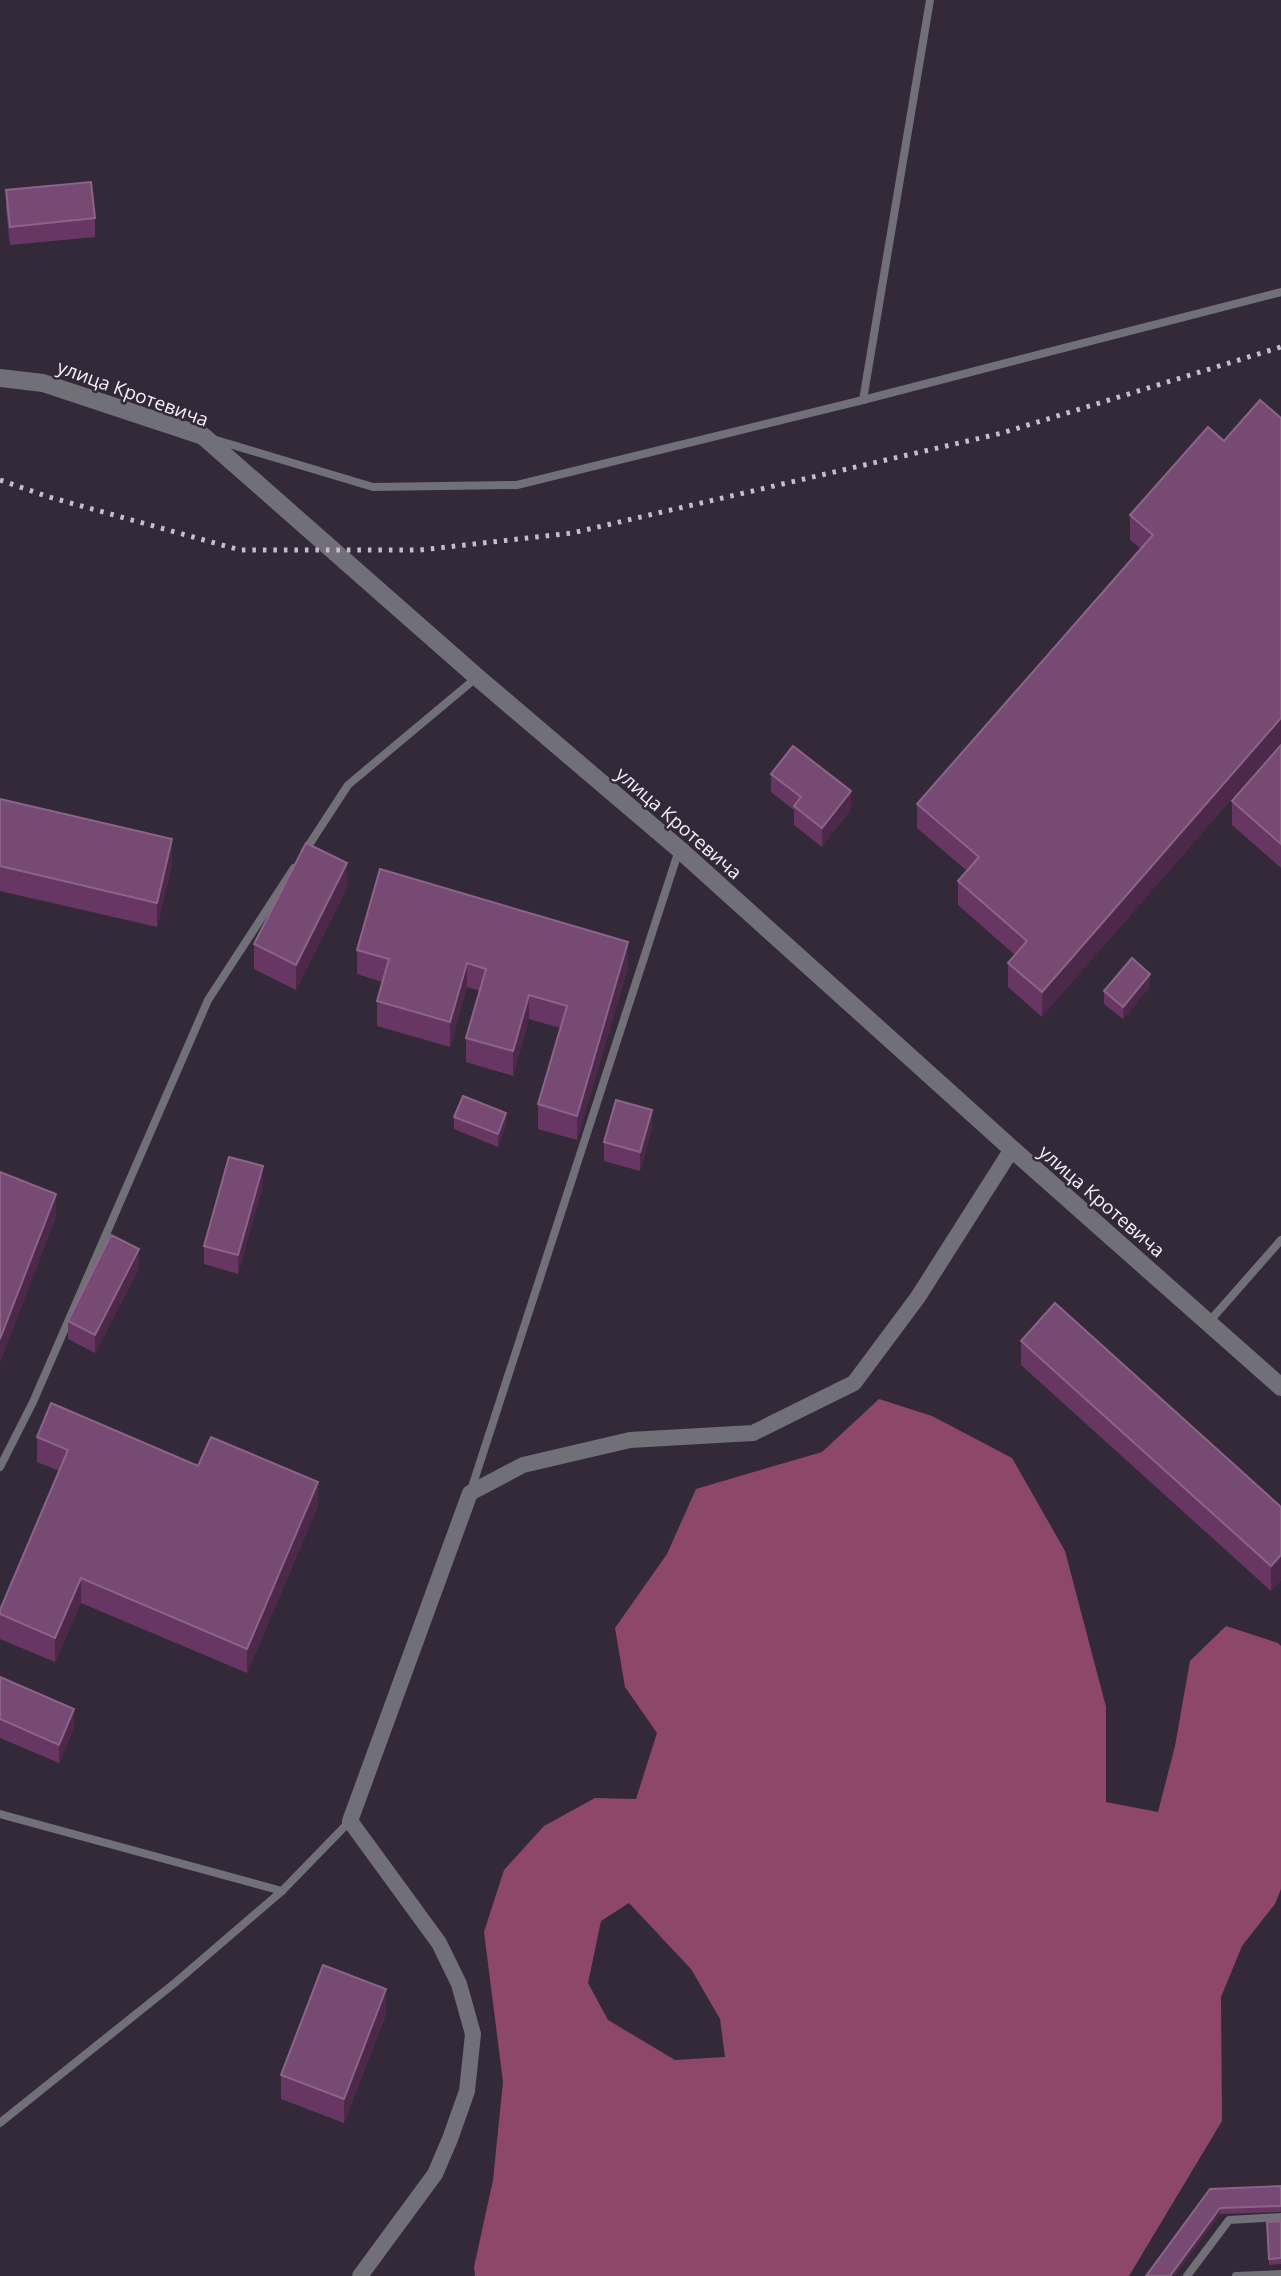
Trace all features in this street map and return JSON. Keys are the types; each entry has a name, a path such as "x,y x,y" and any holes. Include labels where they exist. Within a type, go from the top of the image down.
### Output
{"street":[{"name":"улица Кротевича","path":"0,378 43,383 203,436 477,677 679,849 1281,1387"},
{"path":"360,2276 435,2174 467,2091 473,2034 458,1984 439,1943 350,1821 470,1493 523,1465 631,1440 753,1433 854,1383 918,1297 1012,1149"}],"lane":[{"path":"863,400 930,0"},
{"path":"203,436 373,487 517,485 863,400 1281,292"},
{"path":"0,1467 33,1402 208,1000 348,785 477,677"},
{"path":"470,1493 679,849"},
{"path":"1208,1323 1281,1240"},
{"path":"0,1814 282,1891"},
{"path":"0,2123 176,1982 282,1891 350,1821"},
{"path":"1187,2276 1229,2220 1281,2217"},
{"path":"1236,2276 1281,2274"}],"shaded area":[{"path":"879,1399 932,1416 1012,1458 1065,1551 1106,1707 1106,1802 1158,1812 1175,1746 1190,1661 1226,1626 1281,1646 1281,1889 1275,1904 1242,1946 1221,1997 1222,2121 1129,2276 475,2276 474,2267 493,2180 503,2082 484,1932 504,1870 544,1826 595,1798 636,1799 657,1733 625,1687 615,1628 667,1554 696,1489 822,1452","holes":["629,1903 691,1969 720,2019 725,2057 675,2060 608,2020 588,1983 601,1921"]}],"building":[{"path":"91,182 95,218 10,227 6,190"},
{"path":"1260,400 1281,418 1281,718 1042,992 1008,963 1027,941 958,881 979,857 917,804 1153,535 1130,515 1208,427 1224,441"},
{"path":"1281,745 1281,844 1232,801"},
{"path":"793,746 851,791 822,828 794,806 801,797 771,774"},
{"path":"0,799 172,839 157,903 0,866"},
{"path":"306,843 347,863 296,965 254,944"},
{"path":"380,869 628,942 577,1116 538,1104 567,1006 529,995 513,1051 466,1038 486,969 467,963 450,1022 377,1001 389,959 357,950"},
{"path":"1132,958 1150,974 1123,1007 1104,991"},
{"path":"463,1096 506,1113 498,1134 454,1117"},
{"path":"616,1100 652,1110 640,1152 604,1142"},
{"path":"229,1157 263,1166 238,1255 204,1246"},
{"path":"0,1172 56,1194 0,1339"},
{"path":"111,1235 139,1249 95,1335 68,1321"},
{"path":"1055,1303 1281,1507 1281,1555 1271,1566 1021,1341"},
{"path":"51,1403 198,1466 211,1437 318,1482 247,1649 81,1578 55,1638 0,1614 68,1450 37,1437"},
{"path":"0,1677 74,1709 59,1745 0,1719"},
{"path":"323,1965 386,1989 344,2099 281,2075"},
{"path":"1281,2186 1281,2206 1220,2208 1170,2276 1146,2276 1210,2189"},
{"path":"1281,2221 1281,2258 1269,2259 1267,2222"}],"railway":[{"path":"0,480 49,497 240,550 420,550 572,533 1002,433 1281,347"}]}
